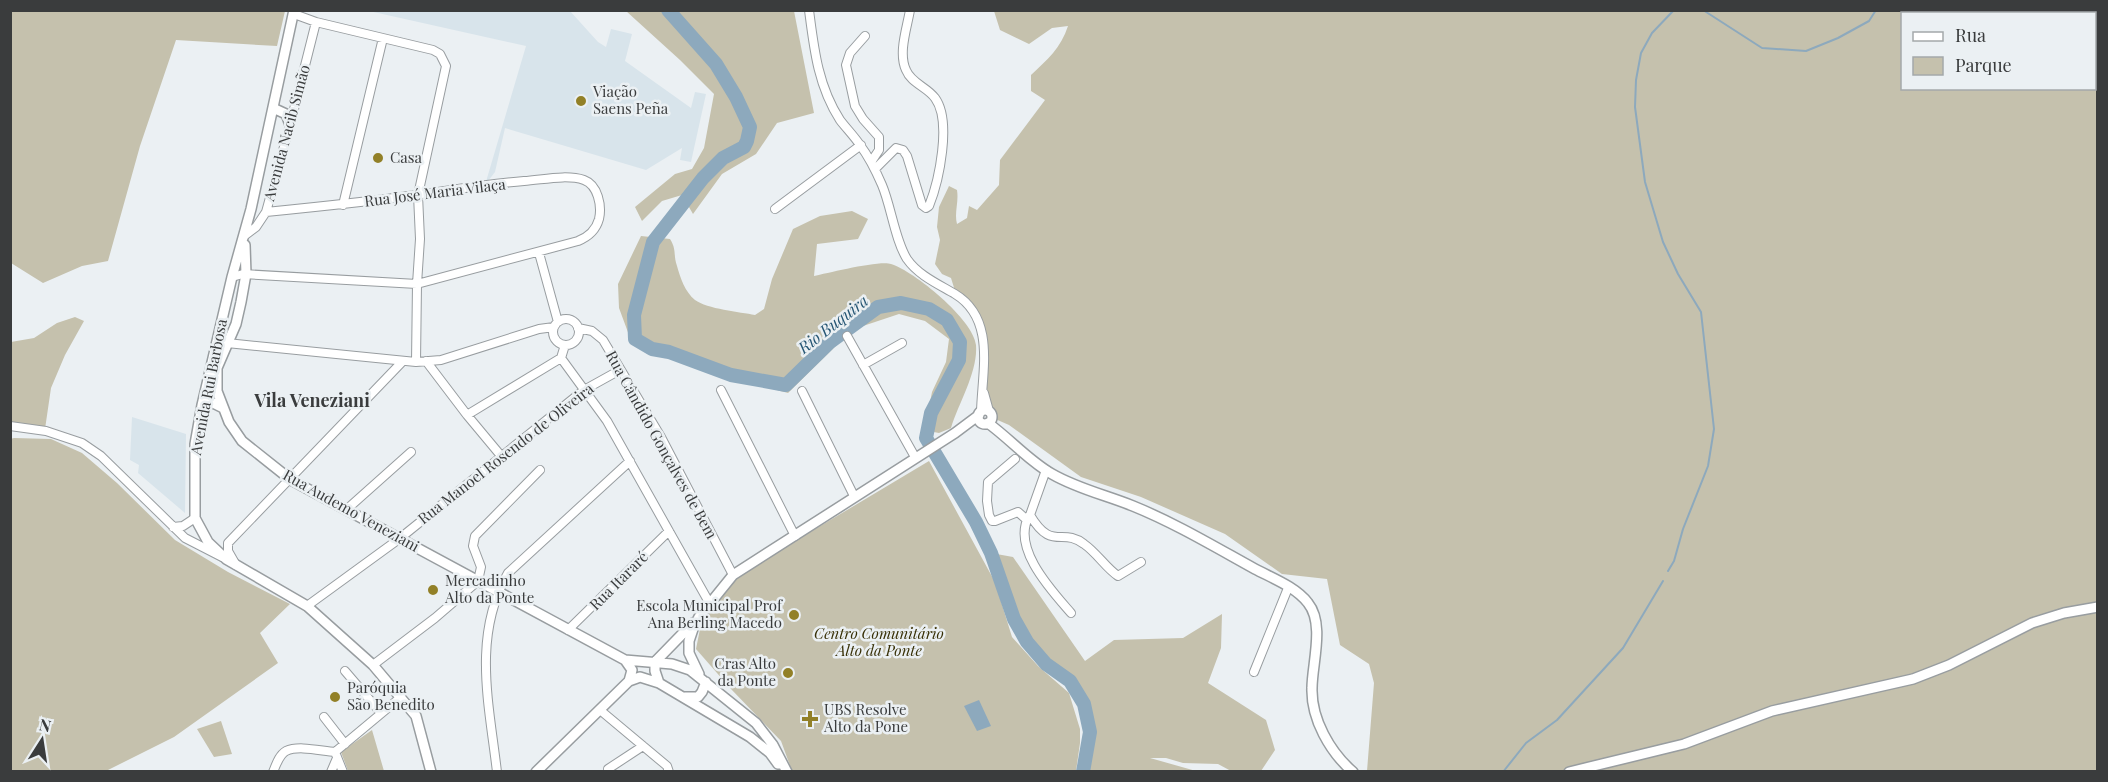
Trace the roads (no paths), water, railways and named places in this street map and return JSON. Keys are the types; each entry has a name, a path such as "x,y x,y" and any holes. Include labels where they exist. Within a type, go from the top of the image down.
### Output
{"main road":[{"name":"Avenida Rui Barbosa","path":"195,518 195,444 202,405 244,236 294,12"},
{"path":"273,108 286,114 290,125"},
{"name":"Rua Audemo Veneziani","path":"244,236 246,274 239,314 216,374 217,391 223,408 242,441 291,480 625,660 682,666 756,723 773,745 785,771"},
{"path":"202,405 213,403 223,408"},
{"path":"659,682 654,671 655,662 699,617 733,575 965,426 985,417 1046,470 1079,488 1133,506 1182,529 1304,598 1312,612 1316,644 1312,692 1320,727 1339,756 1353,771"},
{"path":"195,518 208,542 226,559 307,606 373,665 416,716 431,771"},
{"path":"1569,771 1684,744 1772,711 1913,679 1949,665 2032,623 2064,613 2097,607"},
{"path":"682,697 698,697 702,692 703,680 689,653 689,641 699,617"},
{"path":"625,660 632,670 629,681"},
{"path":"536,771 629,681 640,677 659,682"},
{"name":"Rua Audemo Veneziani","path":"659,682 750,738 770,753 785,771"}],"street":[{"path":"809,10 814,53 824,91 840,120 861,145 873,166 883,187 906,258 922,273 961,298 972,308 979,322 984,340 982,385 985,417"},
{"path":"873,166 896,148 903,150 908,156 922,205 926,208 929,206 942,148 944,120 934,96 911,78 906,71 903,55 910,10"},
{"path":"908,24 916,10"},
{"path":"294,12 316,22 433,50 440,54 446,66 418,195 420,239 416,362"},
{"name":"Avenida Nacib Simão","path":"244,236 256,228 266,212 316,22"},
{"path":"865,36 846,59 846,65 855,106 879,137 879,150 873,166"},
{"path":"343,205 382,38"},
{"path":"775,209 861,145"},
{"name":"Rua José Maria Vilaça","path":"266,212 343,205 492,184 561,178 584,180 594,188 600,216 590,234 578,241 538,253"},
{"path":"227,343 416,362 441,360 556,325 570,320 578,328 576,340 573,343 565,345 555,339 556,325 538,253 417,284 246,274 236,274 232,277"},
{"name":"Rua Cândido Gonçalves de Bem","path":"578,328 592,331 603,340 661,437 733,575"},
{"path":"847,336 919,455"},
{"path":"863,364 902,343"},
{"path":"467,416 561,358 565,345"},
{"path":"561,358 607,421 710,604"},
{"path":"426,361 467,416 502,457"},
{"path":"237,567 228,551 228,543 402,362"},
{"name":"Rua Manoel Rosendo de Oliveira","path":"307,606 399,538 584,390 620,370"},
{"path":"721,390 795,536"},
{"path":"802,391 854,496"},
{"path":"10,426 46,431 81,444 101,456 185,538 226,559"},
{"path":"346,510 411,452"},
{"path":"1015,459 988,482 989,515 992,521 1018,512 1046,535 1075,539 1084,543 1117,575 1122,575 1141,562"},
{"path":"496,771 485,669 486,639 498,592 508,573 630,461"},
{"path":"373,665 435,618 478,581 481,567 473,546 475,536 540,470"},
{"path":"1046,470 1024,532 1033,564 1050,591 1071,613"},
{"path":"173,527 183,526 195,518"},
{"name":"Rua Itararé","path":"568,630 669,531"},
{"path":"1254,672 1288,588"},
{"path":"345,671 381,713"},
{"path":"331,771 336,755 345,744 401,697"},
{"path":"600,710 667,766 669,771"},
{"path":"324,717 345,744"},
{"path":"608,769 643,746"},
{"path":"273,771 286,751 300,749 336,755"},
{"path":"336,755 343,771"}],"water":[{"path":"979,700 991,726 977,731 964,706"}],"waterway":[{"name":"Rio Buquira","path":"668,10 716,64 736,97 750,127 744,147 723,158 703,178 653,242 634,315 635,339 652,349 669,352 731,375 786,385 830,342 878,307 901,303 929,309 947,320 960,342 959,360 931,413 926,438 976,522 991,553 1014,619 1027,642 1046,664 1070,681 1084,704 1090,732 1083,772"},
{"path":"1668,571 1674,561 1683,529 1708,466 1714,429 1701,312 1678,274 1663,242 1645,182 1635,107 1636,80 1641,53 1652,33 1674,10"},
{"path":"1703,10 1762,48 1806,51 1838,38 1869,21 1876,10"},
{"path":"1503,772 1526,743 1557,720 1623,648 1663,581"}],"place":[{"name":"Viação Saens Peña","path":"581,101"},
{"name":"Casa","path":"378,158"},
{"name":"Mercadinho Alto da Ponte","path":"433,590"},
{"name":"Escola Municipal Prof Ana Berling Macedo","path":"794,615"},
{"name":"Cras Alto da Ponte","path":"788,673"},
{"name":"Paróquia São Benedito","path":"335,697"},
{"name":"UBS Resolve Alto da Pone","path":"810,719"}],"district":[{"name":"Vila Veneziani","path":"312,401"}],"park label":[{"name":"Centro Comunitário Alto da Ponte","path":"879,642"}]}
